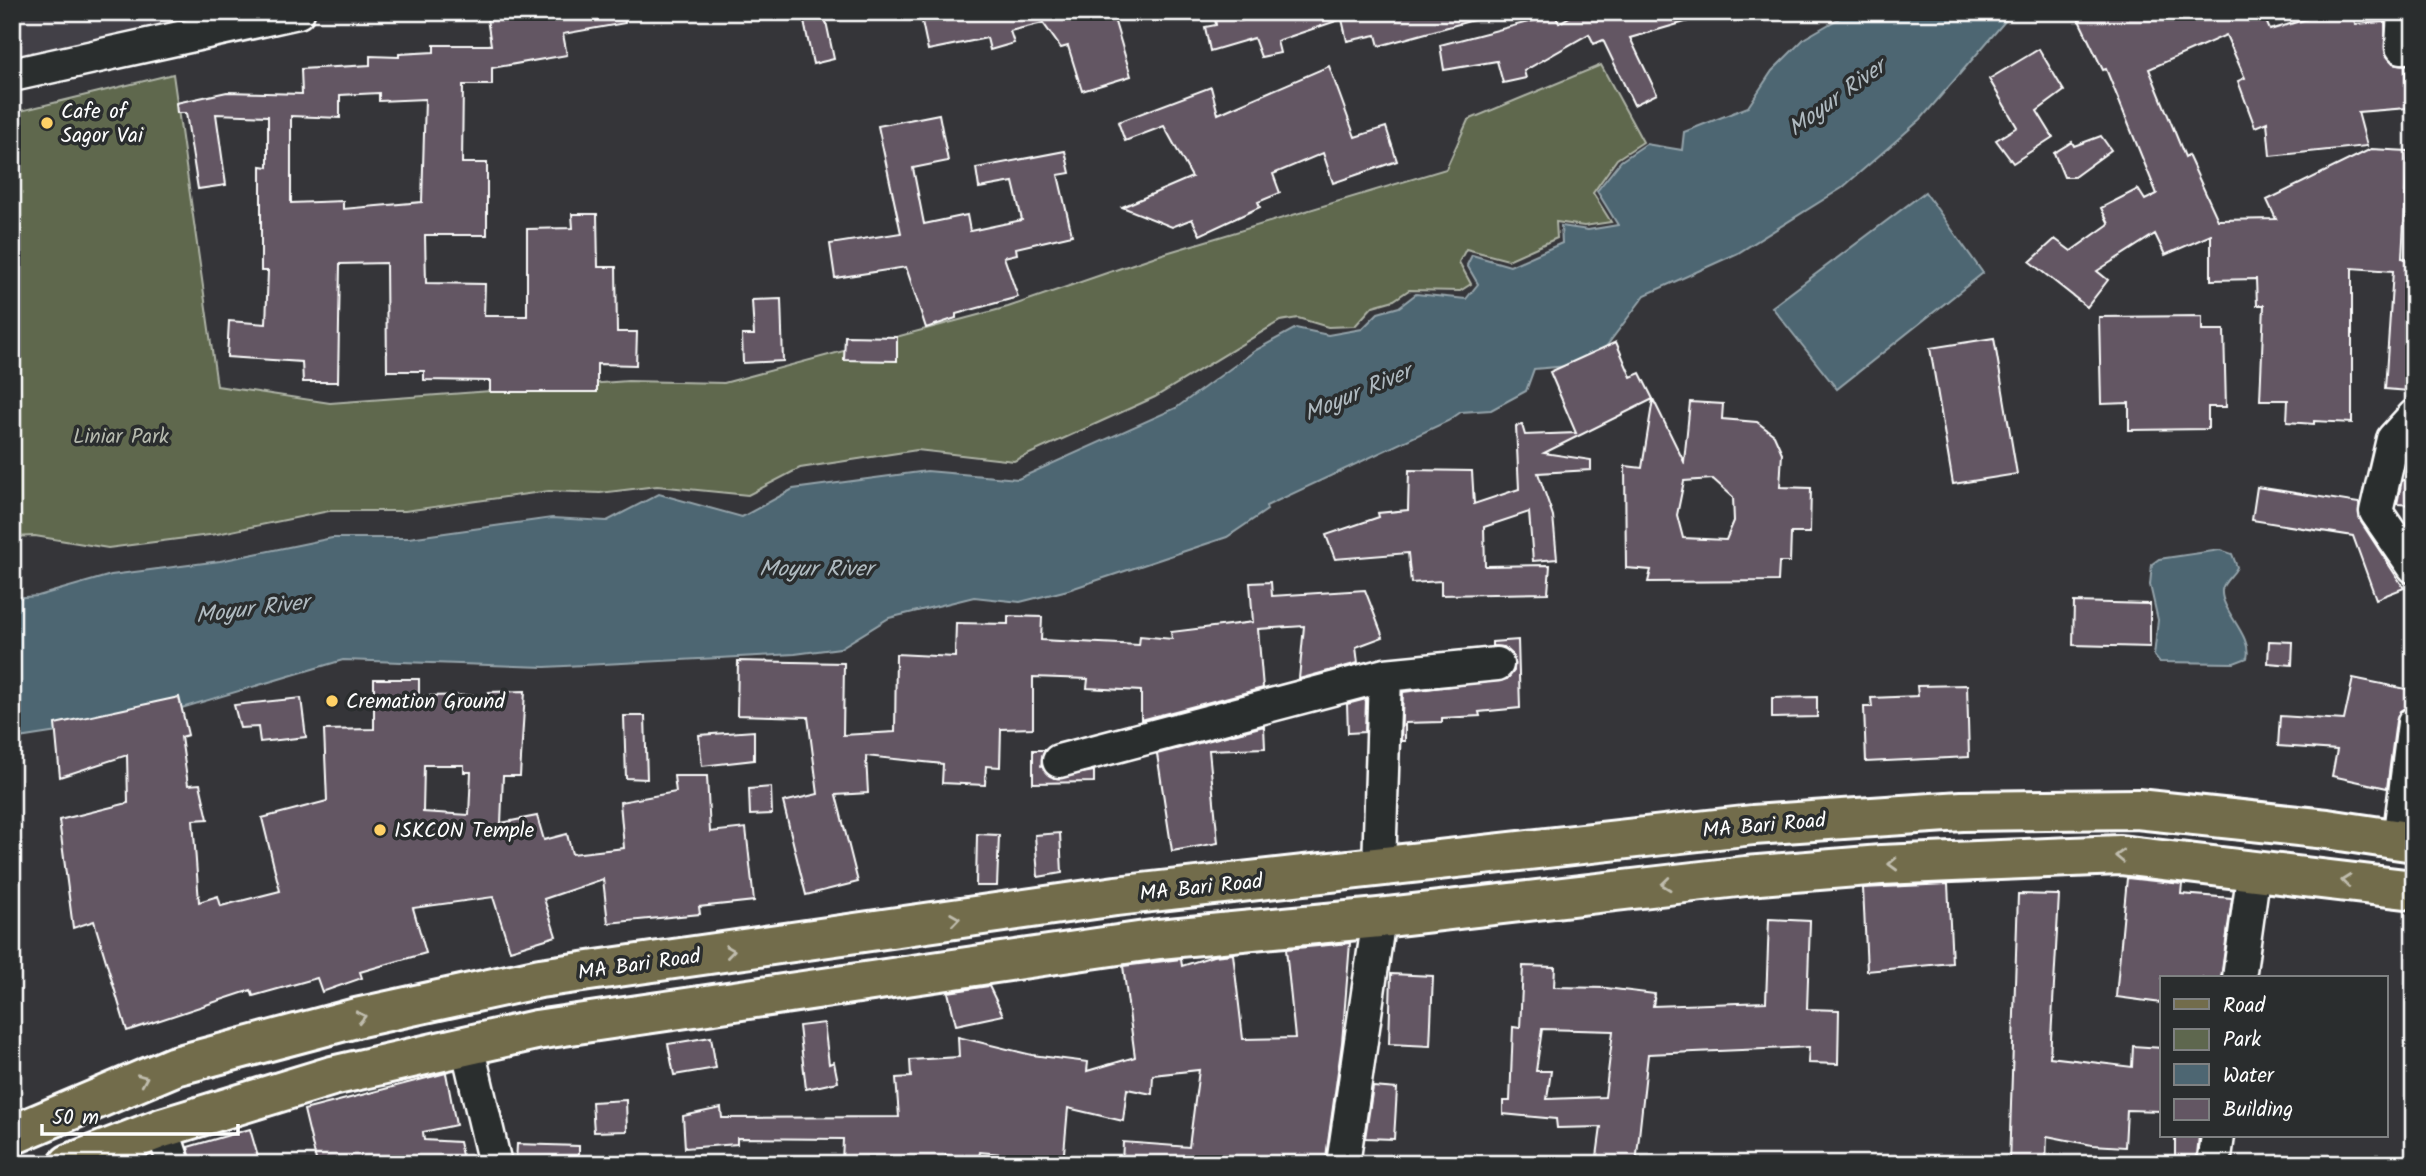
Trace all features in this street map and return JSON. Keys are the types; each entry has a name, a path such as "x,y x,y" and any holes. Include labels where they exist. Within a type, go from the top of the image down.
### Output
{"main road":[{"name":"MA Bari Road","path":"12,1135 175,1066 356,1018 540,978 1116,896 1754,825 1962,811 2137,809 2407,841"},
{"path":"69,1164 162,1128 332,1076 536,1030 1159,939 1881,864 2120,855 2414,890"}],"street":[{"path":"12,75 298,12"},
{"path":"2404,12 2402,47 2414,47"},
{"path":"2414,416 2393,439 2376,512 2414,567"},
{"path":"1059,761 1385,675 1497,664"},
{"path":"1379,867 1385,675"},
{"path":"2407,841 2414,723"},
{"path":"2239,976 2254,870"},
{"path":"1343,1164 1380,918"},
{"path":"467,1045 495,1164"},
{"path":"162,1128 174,1164"},
{"path":"2214,1164 2218,1138"}],"shaded area":[{"path":"12,12 215,12 12,58"}],"green space":[{"name":"Liniar Park","path":"1601,65 1643,142 1617,159 1593,193 1611,222 1584,226 1556,222 1557,238 1508,260 1466,249 1459,262 1471,284 1460,291 1409,290 1394,300 1373,306 1355,326 1328,327 1298,318 1280,321 1155,397 1014,461 917,450 800,468 748,495 657,486 600,493 549,491 405,511 329,511 217,534 108,548 35,536 12,537 12,113 173,74 217,386 330,403 628,381 724,383 1008,307 1156,256 1446,169 1468,120"}],"water":[{"name":"Moyur River","path":"1878,12 2013,12 1921,119 1842,188 1738,253 1645,295 1602,352 1568,366 1534,369 1526,391 1491,410 1461,412 1448,421 1266,506 1267,510 1227,537 1068,590 1020,602 974,597 889,618 840,648 795,654 545,667 343,660 148,718 12,739 12,598 38,596 111,575 220,561 332,538 409,538 552,518 607,521 659,494 742,517 793,489 927,471 1018,479 1176,408 1256,350 1296,328 1328,335 1362,329 1378,313 1399,307 1416,294 1466,299 1478,284 1467,265 1472,255 1510,266 1562,243 1561,226 1588,230 1618,225 1597,191 1621,161 1646,144 1682,150 1684,132 1748,107 1772,71 1805,38 1845,15"},
{"path":"1925,192 1983,273 1837,389 1772,307"},
{"path":"2220,550 2232,554 2237,567 2222,590 2226,606 2245,641 2247,658 2234,663 2159,662 2154,656 2158,620 2150,585 2152,564 2159,559"}],"building":[{"path":"486,12 624,12 625,23 563,34 567,55 492,68 492,85 463,85 462,163 487,163 487,235 425,235 426,283 485,284 484,316 527,316 527,229 573,228 572,214 597,214 598,267 616,267 617,332 637,332 636,365 597,364 597,392 490,392 490,381 424,380 424,371 387,371 386,263 340,264 338,382 303,382 302,362 227,357 229,321 266,324 268,271 261,271 261,166 268,167 268,116 216,114 226,185 198,189 186,113 177,113 176,103 227,92 302,94 301,69 370,65 370,56 399,57 399,54 434,52 434,45 491,45","holes":["379,93 379,101 425,99 422,202 343,209 343,201 291,203 291,116 340,118 340,95"]},
{"path":"802,12 824,12 834,59 813,64"},
{"path":"920,12 1112,12 1131,76 1082,91 1068,46 1061,48 1043,23 1010,31 1014,43 990,50 987,38 928,50"},
{"path":"1214,12 1237,12 1239,21 1283,12 1476,12 1477,19 1379,46 1376,35 1347,41 1342,19 1277,41 1280,53 1261,57 1254,38 1210,51 1205,27 1216,25"},
{"path":"1578,12 1698,12 1699,18 1630,38 1657,94 1634,105 1603,40 1594,44 1589,34 1524,71 1526,78 1503,83 1497,61 1444,70 1440,45 1555,15 1559,23"},
{"path":"2075,12 2262,12 2270,30 2317,16 2316,12 2353,12 2355,24 2385,22 2386,55 2393,63 2405,65 2407,108 2358,112 2367,146 2270,156 2267,122 2255,127 2238,81 2245,78 2226,35 2149,69 2185,157 2188,155 2218,220 2276,219 2267,200 2371,149 2408,151 2402,258 2414,259 2409,391 2385,389 2393,271 2352,268 2352,423 2314,421 2314,424 2287,422 2288,400 2260,400 2264,305 2257,305 2256,279 2211,280 2211,235 2165,255 2155,234 2097,271 2108,280 2087,307 2030,262 2055,239 2071,251 2109,224 2101,208 2138,189 2145,200 2157,194 2106,69 2103,70"},
{"path":"2039,49 2064,91 2037,111 2053,137 2013,163 1996,140 2017,127 1989,79"},
{"path":"1329,66 1355,137 1386,127 1397,161 1333,183 1323,153 1273,174 1280,193 1258,202 1260,207 1200,235 1192,219 1172,227 1122,207 1192,177 1164,126 1125,141 1118,122 1211,87 1218,114"},
{"path":"939,114 948,161 913,168 924,224 967,215 970,231 1022,220 1013,182 979,188 976,168 1065,151 1070,173 1058,175 1072,235 1016,248 1017,254 1004,257 1018,297 956,314 956,318 926,328 906,267 835,278 830,244 901,233 878,126"},
{"path":"2101,136 2111,150 2074,177 2064,177 2054,153 2072,142 2074,146"},
{"path":"781,299 783,361 743,363 742,335 754,335 752,300"},
{"path":"2202,316 2202,330 2224,330 2226,407 2208,407 2208,429 2129,430 2129,403 2101,404 2099,317"},
{"path":"845,336 897,337 897,361 844,360"},
{"path":"1994,338 2017,474 1953,484 1930,348"},
{"path":"1616,342 1631,377 1640,373 1653,399 1544,453 1591,460 1591,470 1538,473 1553,516 1557,559 1533,561 1529,512 1484,527 1485,566 1550,565 1548,593 1441,595 1441,581 1411,583 1408,553 1335,559 1326,535 1379,517 1378,513 1408,510 1409,470 1472,471 1474,504 1519,489 1516,426 1522,425 1525,435 1576,433 1550,372"},
{"path":"1653,399 1684,462 1690,402 1723,404 1722,419 1757,422 1774,435 1782,453 1780,487 1811,488 1810,533 1791,533 1790,562 1779,562 1778,581 1648,582 1651,570 1626,568 1625,466 1642,468","holes":["1713,479 1733,497 1734,521 1726,540 1683,538 1677,515 1684,481"]},
{"path":"2402,480 2414,480 2414,505 2397,504"},
{"path":"2257,487 2359,503 2361,522 2404,588 2376,599 2353,536 2252,520"},
{"path":"1271,582 1272,596 1365,590 1383,637 1356,647 1358,663 1299,679 1304,626 1258,629 1263,688 1141,720 1141,691 1087,688 1088,679 1033,677 1033,728 1001,729 1000,767 986,766 985,785 942,783 943,764 866,756 868,793 836,795 858,882 806,895 783,802 818,794 808,717 737,715 738,661 844,663 843,735 895,732 896,654 955,657 956,623 1008,624 1008,616 1042,617 1041,640 1139,645 1140,636 1172,639 1171,632 1253,622 1250,583"},
{"path":"2074,602 2150,604 2150,647 2073,645"},
{"path":"1518,640 1520,708 1479,712 1480,716 1442,718 1442,722 1405,723 1405,741 1401,741 1403,692 1507,679 1514,671 1512,654 1504,647 1492,646 1492,642"},
{"path":"2269,641 2293,642 2292,665 2268,663"},
{"path":"2353,678 2411,690 2408,706 2400,711 2396,721 2387,788 2332,776 2337,750 2278,746 2280,716 2344,720"},
{"path":"374,679 419,679 419,696 490,695 489,692 525,691 520,776 503,776 501,823 537,816 544,840 567,834 572,854 624,848 620,802 676,792 674,776 707,776 710,832 746,828 754,901 699,907 700,914 608,923 603,879 544,899 556,936 510,950 493,897 413,908 426,953 360,972 362,978 322,992 317,978 253,996 251,990 127,1031 94,921 73,928 59,820 128,803 127,755 60,777 55,724 179,697 188,735 181,737 188,785 200,784 208,819 193,820 199,902 218,896 221,906 280,891 262,818 327,801 324,730 374,729","holes":["424,765 464,765 464,772 471,772 469,815 423,812"]},
{"path":"1967,685 1969,757 1866,762 1864,707 1872,707 1871,698 1918,696 1917,686"},
{"path":"1817,697 1817,717 1772,718 1772,698"},
{"path":"301,698 306,737 260,742 258,727 240,728 234,705"},
{"path":"1366,699 1365,732 1348,733 1347,704"},
{"path":"624,716 645,716 647,779 626,778"},
{"path":"1264,726 1265,748 1209,750 1218,843 1172,851 1157,754"},
{"path":"754,731 754,760 702,766 699,735"},
{"path":"1033,750 1045,750 1041,766 1054,778 1094,771 1094,782 1033,783"},
{"path":"771,787 772,814 750,815 749,789"},
{"path":"1060,833 1062,873 1038,877 1035,835"},
{"path":"977,834 999,835 997,886 976,886"},
{"path":"2127,878 2182,884 2181,894 2232,898 2221,976 2160,976 2160,1003 2116,997"},
{"path":"1948,884 1952,963 1867,971 1863,888"},
{"path":"2018,894 2059,895 2050,1057 2132,1067 2133,1046 2160,1048 2160,1111 2127,1110 2125,1147 2092,1145 2047,1136 2046,1164 2009,1164"},
{"path":"1769,919 1810,921 1807,1009 1839,1010 1838,1064 1808,1063 1809,1047 1648,1054 1636,1164 1596,1164 1601,1127 1557,1128 1556,1119 1503,1114 1503,1101 1510,1101 1513,1027 1520,1028 1523,966 1555,967 1554,987 1606,988 1655,994 1653,1006 1766,1002","holes":["1542,1029 1613,1031 1605,1097 1547,1099 1551,1071 1536,1071"]},
{"path":"1350,943 1342,1043 1325,1164 1122,1164 1123,1142 1189,1147 1199,1070 1153,1075 1152,1094 1127,1089 1123,1121 1068,1108 1063,1164 1022,1164 1023,1156 980,1152 978,1162 946,1155 944,1164 842,1162 843,1139 737,1138 737,1144 685,1148 683,1116 721,1108 722,1118 899,1117 896,1078 911,1077 910,1060 959,1057 958,1037 1032,1055 1088,1062 1087,1071 1135,1057 1123,966 1181,959 1182,966 1213,956 1233,954 1243,1039 1295,1038 1286,949"},
{"path":"1391,974 1433,976 1430,1046 1389,1044"},
{"path":"989,986 1003,1015 956,1025 948,992"},
{"path":"824,1023 829,1064 834,1062 838,1082 806,1089 799,1026"},
{"path":"711,1037 716,1068 674,1075 668,1044"},
{"path":"446,1073 456,1125 423,1132 424,1140 459,1142 464,1164 317,1164 304,1110"},
{"path":"1373,1087 1397,1089 1394,1139 1365,1138"},
{"path":"626,1100 627,1131 594,1132 592,1102"},
{"path":"250,1129 260,1164 192,1164 188,1147"},
{"path":"2175,1138 2199,1138 2196,1164 2175,1164"},
{"path":"517,1144 579,1146 579,1164 516,1164"}],"place":[{"name":"Cafe of Sagor Vai","path":"47,123"},
{"name":"Cremation Ground","path":"332,701"},
{"name":"ISKCON Temple","path":"380,830"}]}
